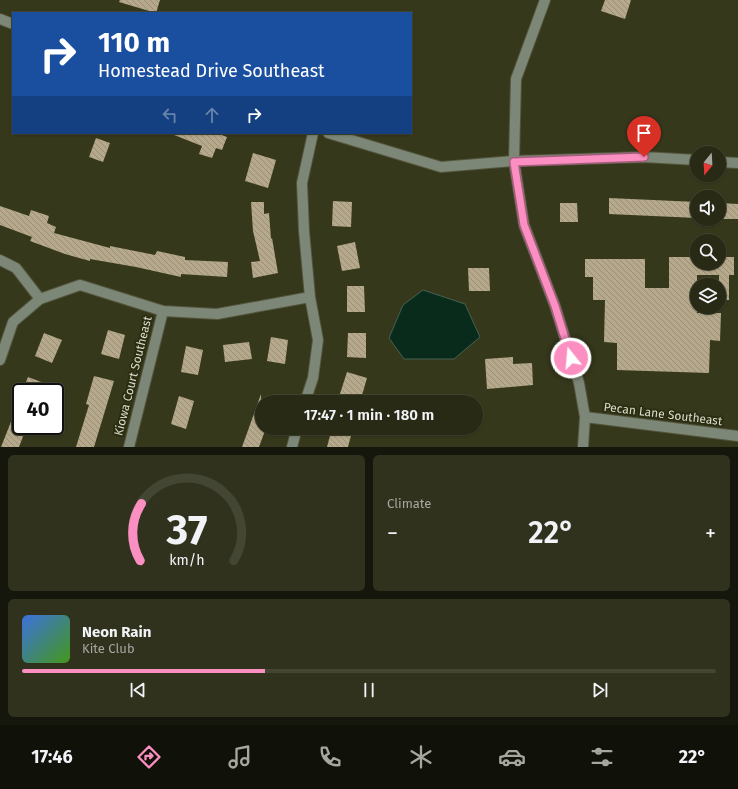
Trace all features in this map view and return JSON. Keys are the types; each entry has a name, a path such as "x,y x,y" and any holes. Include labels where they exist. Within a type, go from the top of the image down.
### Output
{"street":[{"path":"545,0 516,79 514,162 524,225 555,306 579,383 585,417 583,447"},
{"path":"0,19 12,24"},
{"path":"307,395 312,378 318,340 310,297 304,231 302,183 313,134"},
{"path":"331,134 441,167 514,162 644,157 690,160"},
{"path":"726,162 738,163"},
{"path":"0,260 16,268 40,299"},
{"path":"0,360 13,322 40,299 80,285 163,311 217,314 310,297"},
{"name":"Kiowa Court Southeast","path":"129,447 163,311"},
{"name":"Pecan Lane Southeast","path":"585,417 738,436"},
{"path":"292,447 295,435"}],"shaded area":[{"path":"423,290 465,304 480,337 454,359 404,359 389,338 403,305"}],"building":[{"path":"120,0 160,0 156,12 119,2"},
{"path":"605,0 631,0 625,19 601,11"},
{"path":"172,134 219,134 227,137 222,150 216,148 212,158 199,154 202,146"},
{"path":"96,138 110,143 103,162 89,157"},
{"path":"253,153 276,160 268,188 245,181"},
{"path":"609,198 690,202 690,218 609,214"},
{"path":"333,201 352,202 351,227 332,226"},
{"path":"251,202 264,202 264,214 269,213 271,239 272,238 278,273 253,278 251,262 260,261 253,231"},
{"path":"560,203 577,203 578,222 560,222"},
{"path":"726,203 738,204 738,219 726,219"},
{"path":"0,206 29,216 31,210 49,216 47,223 56,227 54,233 110,248 110,246 155,255 157,251 185,257 185,260 228,262 227,277 181,274 181,277 136,267 90,259 90,261 65,254 30,241 32,237 0,225"},
{"path":"355,242 360,268 342,271 337,246"},
{"path":"669,257 690,257 690,270 726,270 726,257 734,257 734,275 729,275 729,300 726,300 726,278 719,278 719,275 697,275 697,278 690,278 690,314 721,314 720,341 710,340 709,373 617,370 617,343 604,342 605,300 593,300 593,277 585,277 585,259 645,259 645,288 669,288"},
{"path":"468,268 489,268 490,291 469,291"},
{"path":"347,286 364,286 365,312 347,312"},
{"path":"108,330 125,335 119,359 101,354"},
{"path":"44,333 62,340 52,363 35,356"},
{"path":"348,333 366,333 366,358 347,357"},
{"path":"271,337 288,340 285,364 267,361"},
{"path":"249,342 252,359 225,362 223,345"},
{"path":"186,346 203,350 198,375 181,372"},
{"path":"513,357 513,364 532,363 533,385 487,389 485,359"},
{"path":"347,372 367,378 362,395 340,395"},
{"path":"94,376 114,381 94,447 76,447 89,405 86,404"},
{"path":"28,377 44,383 26,383"},
{"path":"179,396 194,401 186,429 171,424"},
{"path":"255,411 255,435 263,435 259,447 242,447"},
{"path":"12,419 12,435 24,435 19,447 1,447"},
{"path":"330,435 351,435 348,447 327,447"}],"route":[{"path":"571,358 555,306 524,225 514,162 644,157"}]}
